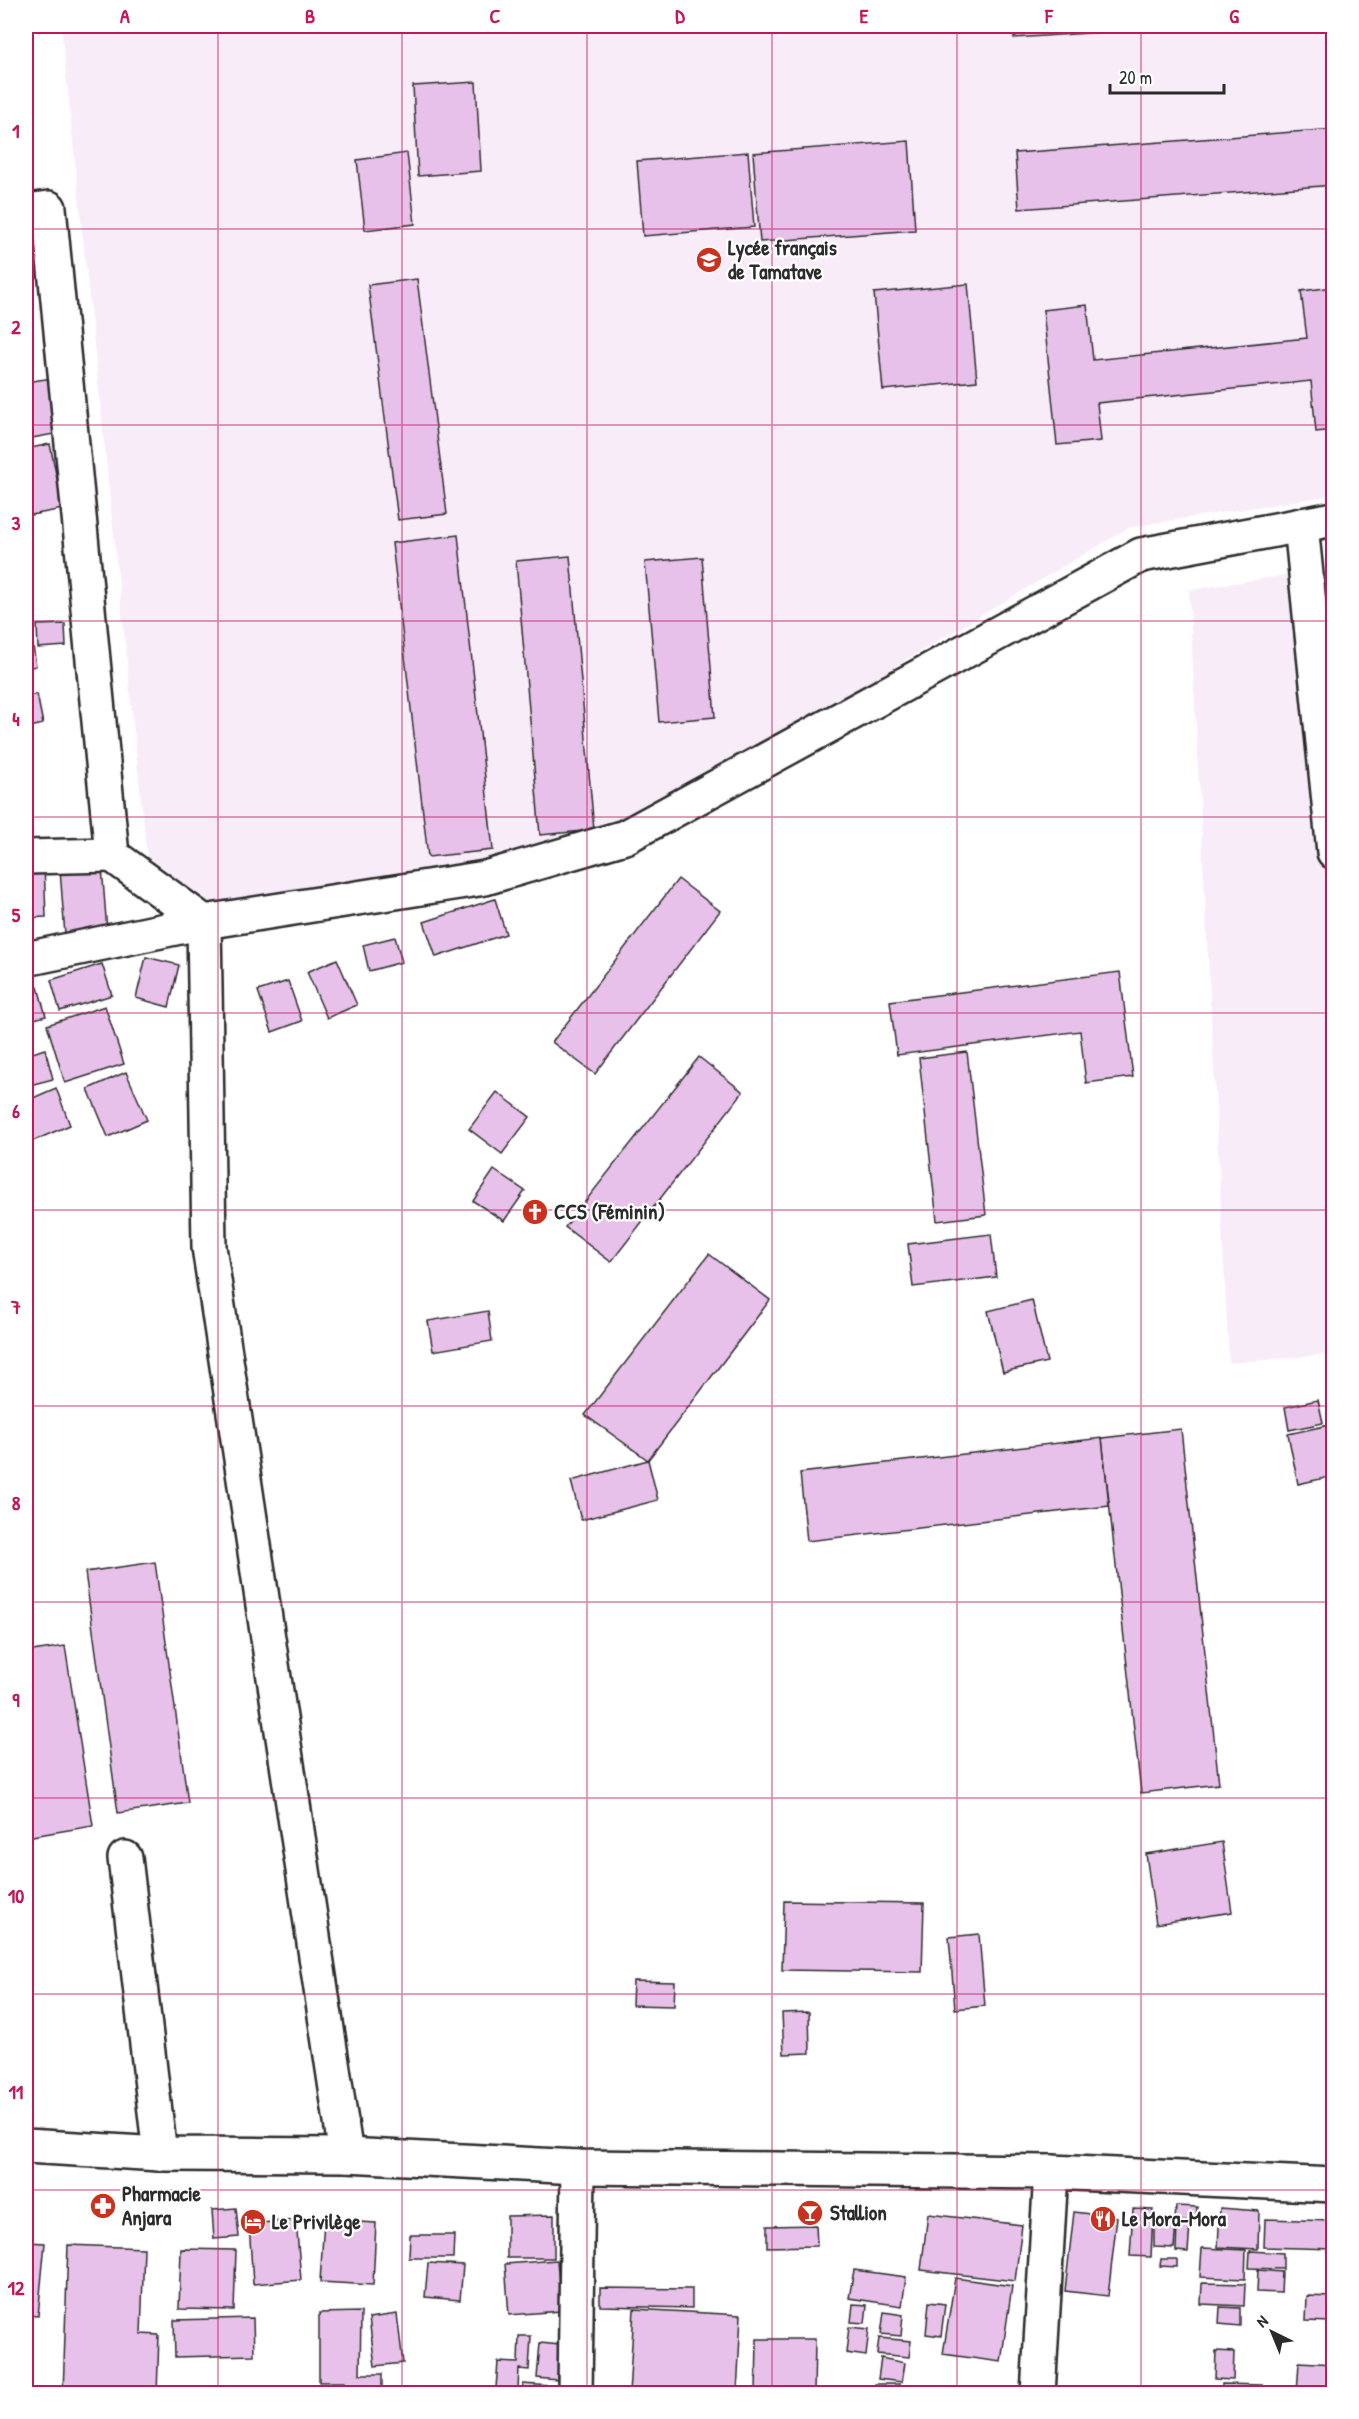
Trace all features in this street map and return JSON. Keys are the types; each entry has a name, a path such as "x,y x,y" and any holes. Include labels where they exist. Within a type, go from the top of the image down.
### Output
{"street":[{"path":"26,211 49,208 112,855"},
{"path":"26,959 204,922 485,878 625,837 1141,555 1334,519"},
{"path":"1301,525 1334,852"},
{"path":"26,857 112,855 204,922"},
{"path":"204,922 209,1247 346,2155"},
{"path":"125,1858 160,2154"},
{"path":"26,2146 160,2154 346,2155 578,2167 1051,2172 1334,2185"},
{"path":"575,2394 578,2167"},
{"path":"1038,2394 1051,2172"}],"shaded area":[{"name":"Lycée français de Tamatave","path":"61,26 1333,26 1333,495 1130,527 634,821 508,864 204,910 147,856"},
{"path":"1333,568 1333,1354 1229,1363 1189,590"}],"building":[{"path":"1013,26 1196,26 1014,38"},
{"path":"476,82 481,171 418,176 413,86"},
{"path":"1334,129 1334,185 1019,209 1015,153"},
{"path":"909,141 915,230 760,242 753,153"},
{"path":"748,152 754,227 643,236 637,161"},
{"path":"407,153 415,224 365,230 357,160"},
{"path":"26,154 29,154 27,191 26,191"},
{"path":"417,279 447,514 398,520 368,285"},
{"path":"968,284 977,381 883,390 874,293"},
{"path":"1334,287 1334,430 1316,432 1311,381 1097,403 1101,441 1057,445 1043,310 1087,305 1093,360 1307,338 1301,291"},
{"path":"52,378 60,433 26,439 26,382"},
{"path":"50,444 63,509 26,516 26,449"},
{"path":"458,535 493,850 428,857 392,543"},
{"path":"570,556 594,830 540,835 516,561"},
{"path":"702,557 715,717 659,722 645,562"},
{"path":"65,624 66,646 38,648 37,625"},
{"path":"31,632 36,666 26,668 26,633"},
{"path":"37,694 43,724 26,728 26,697"},
{"path":"44,864 46,917 26,918 26,865"},
{"path":"102,867 107,931 65,935 60,870"},
{"path":"678,879 720,911 595,1074 552,1042"},
{"path":"495,899 506,934 436,957 424,922"},
{"path":"395,937 402,962 369,971 363,945"},
{"path":"146,957 179,965 169,1007 136,998"},
{"path":"337,959 357,1005 327,1018 307,972"},
{"path":"102,964 112,995 60,1011 51,980"},
{"path":"1120,972 1133,1077 1086,1083 1080,1031 897,1055 890,1001"},
{"path":"288,981 302,1021 272,1032 258,991"},
{"path":"38,987 46,1016 26,1021 26,990"},
{"path":"105,1006 124,1064 65,1083 47,1025"},
{"path":"45,1049 53,1079 26,1086 26,1055"},
{"path":"967,1052 986,1215 937,1221 919,1058"},
{"path":"699,1057 743,1092 611,1262 565,1227"},
{"path":"126,1072 147,1120 108,1137 88,1089"},
{"path":"56,1088 70,1125 33,1141 26,1122 26,1101"},
{"path":"497,1092 530,1117 502,1154 469,1129"},
{"path":"494,1170 525,1191 504,1221 473,1201"},
{"path":"991,1234 996,1277 913,1287 908,1244"},
{"path":"709,1254 770,1300 648,1460 585,1415"},
{"path":"1032,1300 1047,1362 1003,1372 988,1311"},
{"path":"488,1311 492,1341 433,1351 428,1321"},
{"path":"1318,1400 1323,1423 1289,1430 1285,1407"},
{"path":"1334,1424 1334,1476 1298,1484 1288,1434"},
{"path":"1181,1429 1219,1784 1141,1793 1102,1438"},
{"path":"1102,1438 1109,1506 807,1541 800,1473"},
{"path":"648,1460 658,1500 581,1520 571,1481"},
{"path":"155,1562 188,1803 118,1813 85,1572"},
{"path":"65,1646 93,1826 26,1837 26,1652"},
{"path":"1222,1842 1232,1912 1156,1924 1146,1854"},
{"path":"784,1901 924,1903 922,1972 782,1970"},
{"path":"979,1934 985,2006 955,2009 949,1937"},
{"path":"633,1981 675,1982 674,2006 632,2005"},
{"path":"809,2012 810,2053 784,2054 782,2013"},
{"path":"1176,2206 1197,2207 1196,2222 1175,2221"},
{"path":"236,2208 239,2237 214,2239 212,2210"},
{"path":"1220,2208 1259,2211 1258,2249 1218,2247"},
{"path":"1133,2209 1153,2210 1151,2257 1130,2256"},
{"path":"1074,2212 1117,2217 1108,2296 1065,2291"},
{"path":"928,2214 1022,2225 1015,2281 921,2270"},
{"path":"554,2215 554,2258 507,2258 507,2216"},
{"path":"1265,2219 1334,2221 1334,2249 1264,2247"},
{"path":"296,2220 301,2280 253,2284 249,2224"},
{"path":"324,2220 376,2223 373,2285 320,2282"},
{"path":"1154,2222 1176,2223 1174,2248 1154,2247"},
{"path":"1177,2223 1190,2224 1188,2252 1176,2251"},
{"path":"816,2225 817,2246 767,2247 767,2226"},
{"path":"410,2235 454,2235 453,2258 409,2258"},
{"path":"26,2242 45,2243 38,2316 26,2315"},
{"path":"68,2245 144,2248 141,2334 159,2335 157,2394 63,2394"},
{"path":"1202,2248 1246,2250 1245,2279 1200,2277"},
{"path":"181,2249 236,2250 234,2310 179,2309"},
{"path":"1250,2251 1283,2253 1283,2269 1249,2268"},
{"path":"1161,2259 1177,2259 1177,2267 1160,2266"},
{"path":"557,2260 561,2311 509,2315 505,2264"},
{"path":"428,2263 463,2265 460,2300 425,2297"},
{"path":"854,2270 906,2277 902,2306 849,2298"},
{"path":"1258,2270 1282,2272 1281,2293 1257,2292"},
{"path":"955,2278 1012,2286 1001,2362 943,2354"},
{"path":"1202,2283 1245,2284 1244,2306 1201,2304"},
{"path":"600,2288 692,2289 692,2308 600,2306"},
{"path":"1307,2296 1332,2297 1330,2322 1306,2321"},
{"path":"929,2302 945,2304 941,2336 926,2334"},
{"path":"853,2304 867,2305 865,2323 851,2322"},
{"path":"1220,2307 1240,2308 1240,2326 1219,2324"},
{"path":"634,2309 741,2315 737,2394 629,2394"},
{"path":"361,2312 360,2374 382,2374 382,2393 345,2394 345,2382 319,2382 319,2313"},
{"path":"884,2312 903,2315 901,2336 881,2334"},
{"path":"397,2314 403,2363 375,2366 369,2318"},
{"path":"253,2318 254,2355 175,2357 174,2320"},
{"path":"849,2327 869,2329 866,2356 846,2353"},
{"path":"519,2336 531,2336 529,2370 519,2369 518,2389 496,2388 498,2362 518,2363"},
{"path":"879,2338 911,2341 909,2357 877,2354"},
{"path":"757,2339 815,2339 814,2394 756,2394"},
{"path":"540,2343 560,2345 557,2380 537,2378"},
{"path":"1216,2351 1234,2352 1233,2380 1215,2379"},
{"path":"881,2358 905,2363 902,2382 878,2379"},
{"path":"1299,2362 1334,2364 1334,2394 1297,2394"},
{"path":"523,2384 563,2387 562,2394 522,2394"},
{"path":"875,2384 900,2384 900,2394 875,2394"},
{"path":"1222,2384 1262,2385 1262,2394 1221,2394"}],"place":[{"name":"Lycée français de Tamatave","path":"709,260"},
{"name":"CCS (Féminin)","path":"535,1212"},
{"name":"Pharmacie Anjara","path":"103,2206"},
{"name":"Stallion","path":"810,2213"},
{"name":"Le Mora-Mora","path":"1103,2219"},
{"name":"Le Privilège","path":"253,2222"}]}
